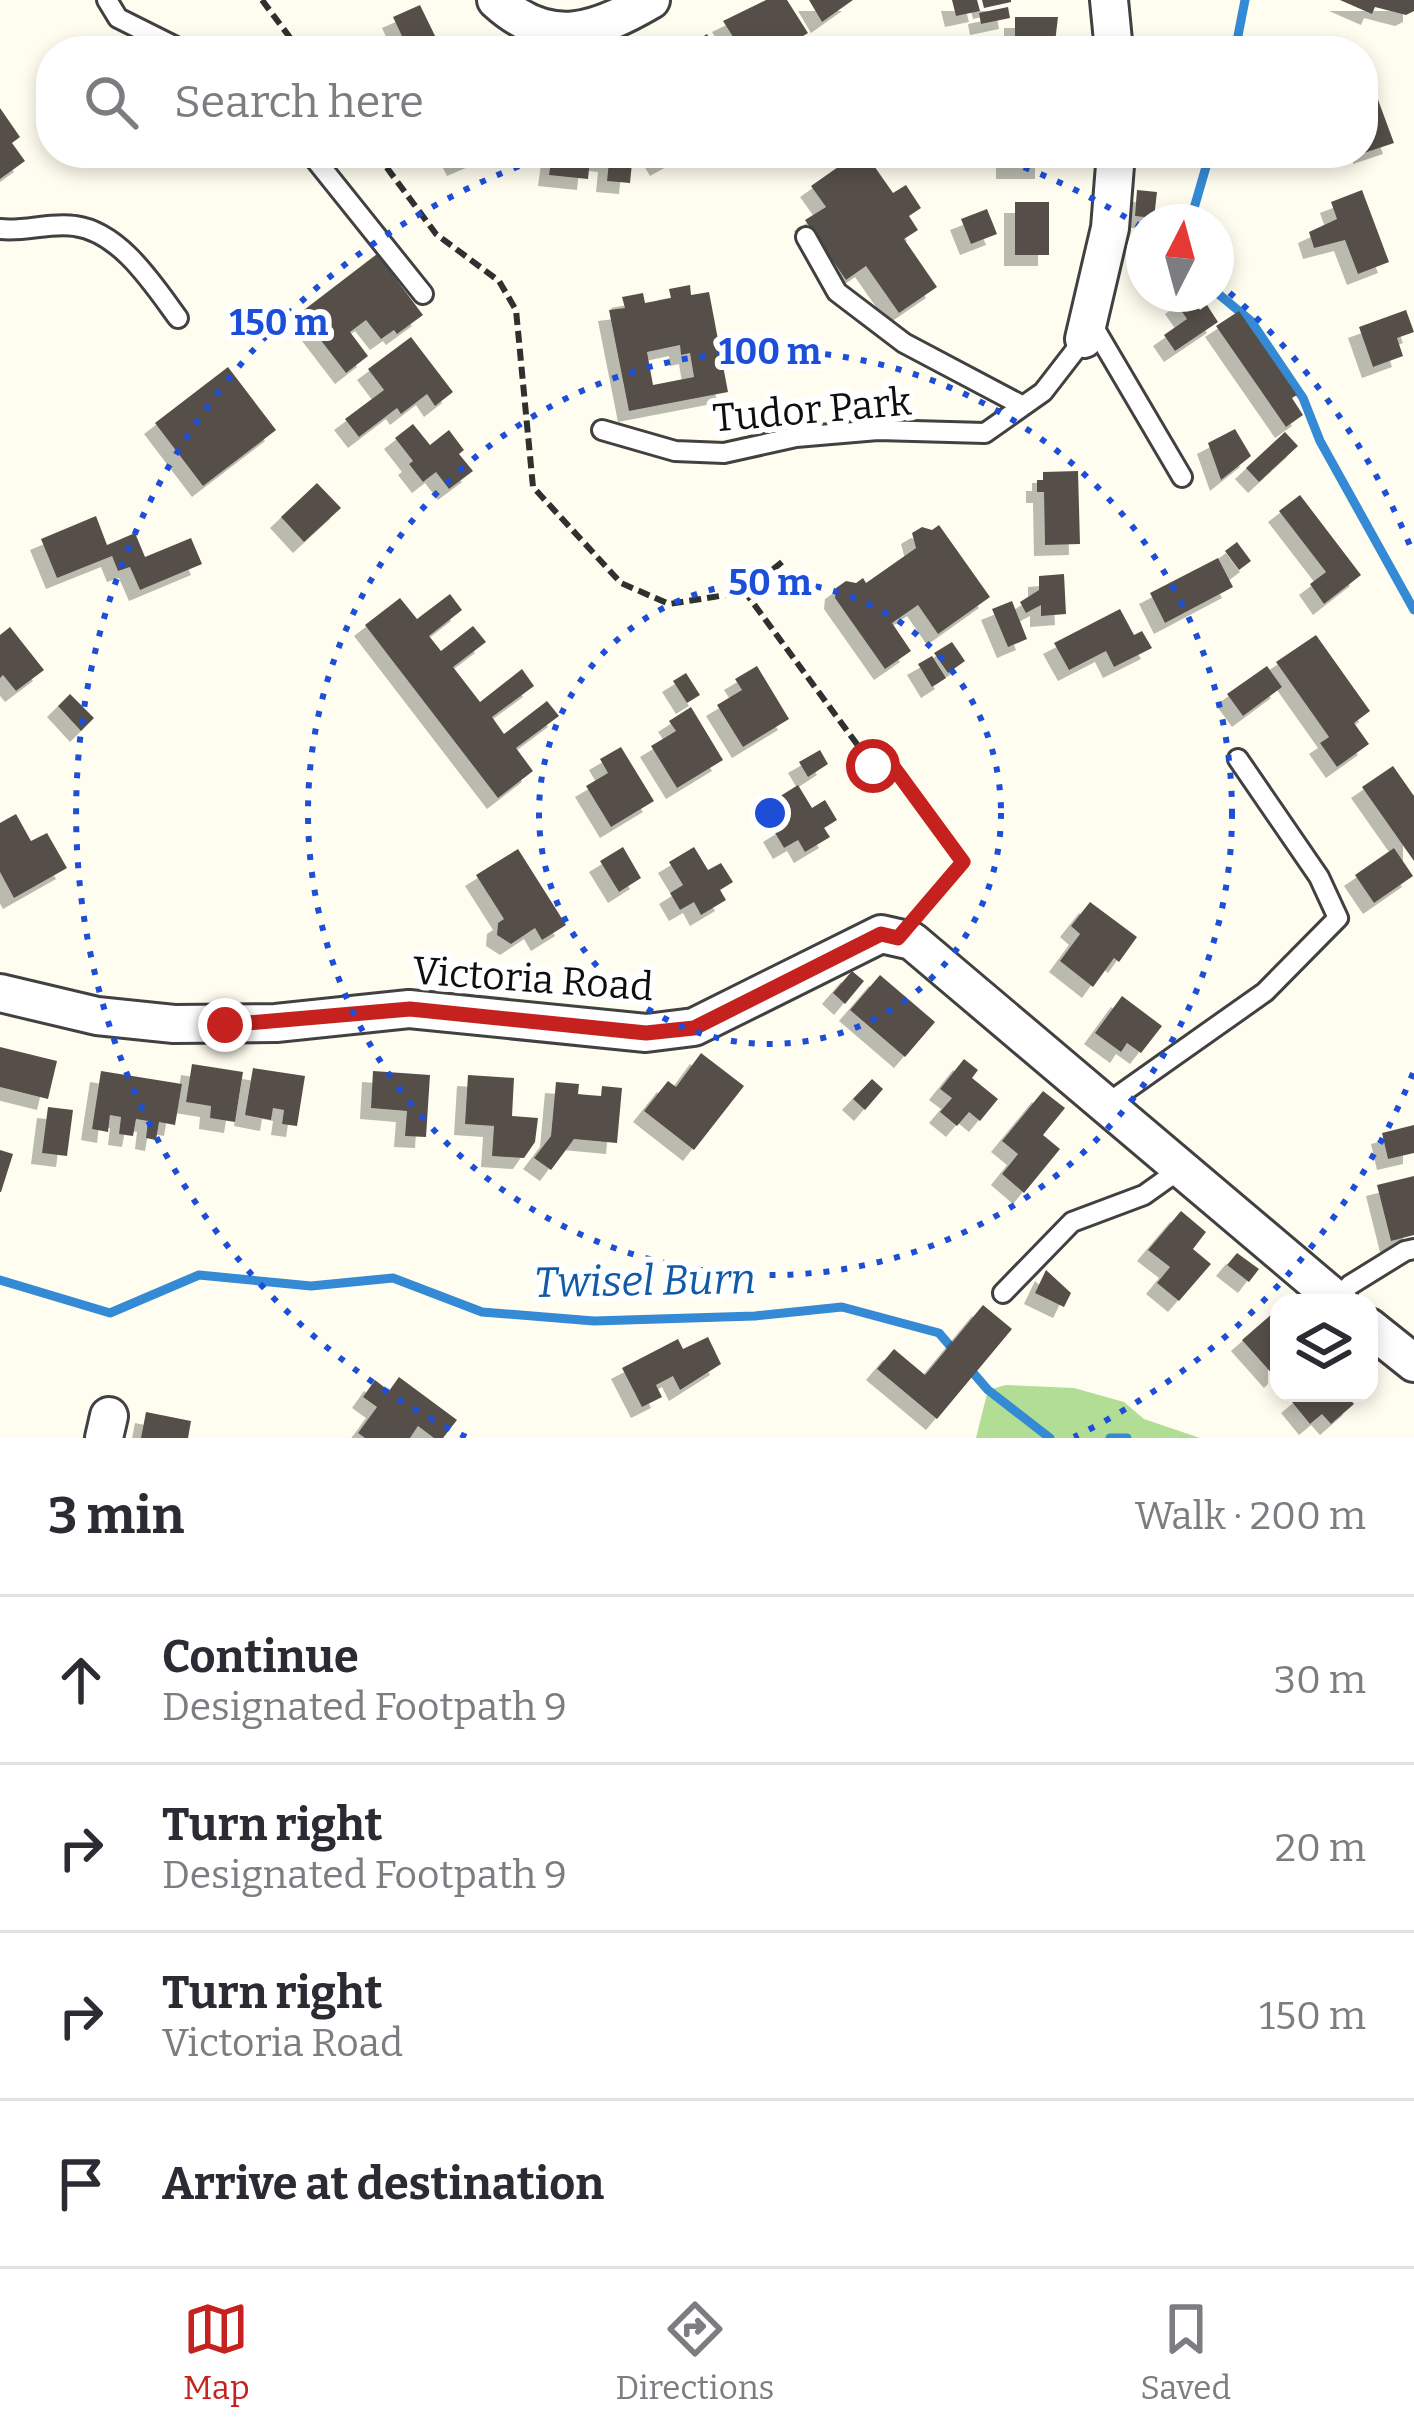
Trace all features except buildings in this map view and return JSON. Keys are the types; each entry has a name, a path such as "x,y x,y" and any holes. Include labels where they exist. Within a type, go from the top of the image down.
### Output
{"street":[{"path":"496,0 540,27 579,31 617,20 651,0"},
{"path":"1109,0 1113,36"},
{"path":"1086,330 1110,228 1115,168"},
{"name":"Victoria Road","path":"0,992 97,1016 174,1024 276,1023 410,1009 646,1033 694,1028 881,934 898,938"},
{"path":"898,938 912,941 1330,1294"},
{"path":"1378,1334 1414,1363"}],"lane":[{"path":"107,0 118,18 154,36"},
{"path":"322,168 423,294"},
{"path":"0,230 73,225 92,230 115,244 178,318"},
{"name":"Tudor Park","path":"806,237 837,292 904,343 1023,406"},
{"path":"1086,330 1181,477"},
{"name":"Tudor Park","path":"602,430 675,452 724,452 837,434 986,433 1043,392 1086,330"},
{"path":"1105,1105 1265,992 1339,918 1319,877 1238,759"},
{"path":"1003,1293 1072,1222 1144,1195 1179,1170"},
{"path":"1343,1294 1350,1285 1414,1249"}],"path":[{"path":"262,0 289,36"},
{"path":"387,168 436,234 499,281 516,310 533,487 621,583 669,604 745,592 782,562"},
{"path":"745,592 873,766 886,757 963,862 898,938"}],"green space":[{"path":"1006,1385 1074,1388 1124,1402 1144,1419 1200,1438 976,1438 988,1390"}],"waterway":[{"path":"1238,36 1245,0"},
{"path":"1195,204 1206,168"},
{"path":"1234,307 1251,321 1303,398 1320,441 1414,610"},
{"name":"Twisel Burn","path":"0,1280 110,1313 199,1275 311,1286 393,1278 482,1312 594,1321 755,1316 842,1307 939,1333 957,1354"},
{"name":"Twisel Burn","path":"968,1367 988,1390 1050,1438"},
{"name":"Twisel Burn","path":"1110,1438 1127,1438"}],"route":[{"path":"225,1025 410,1009 646,1033 694,1028 881,934 898,938 963,862 886,757 873,766"}]}
